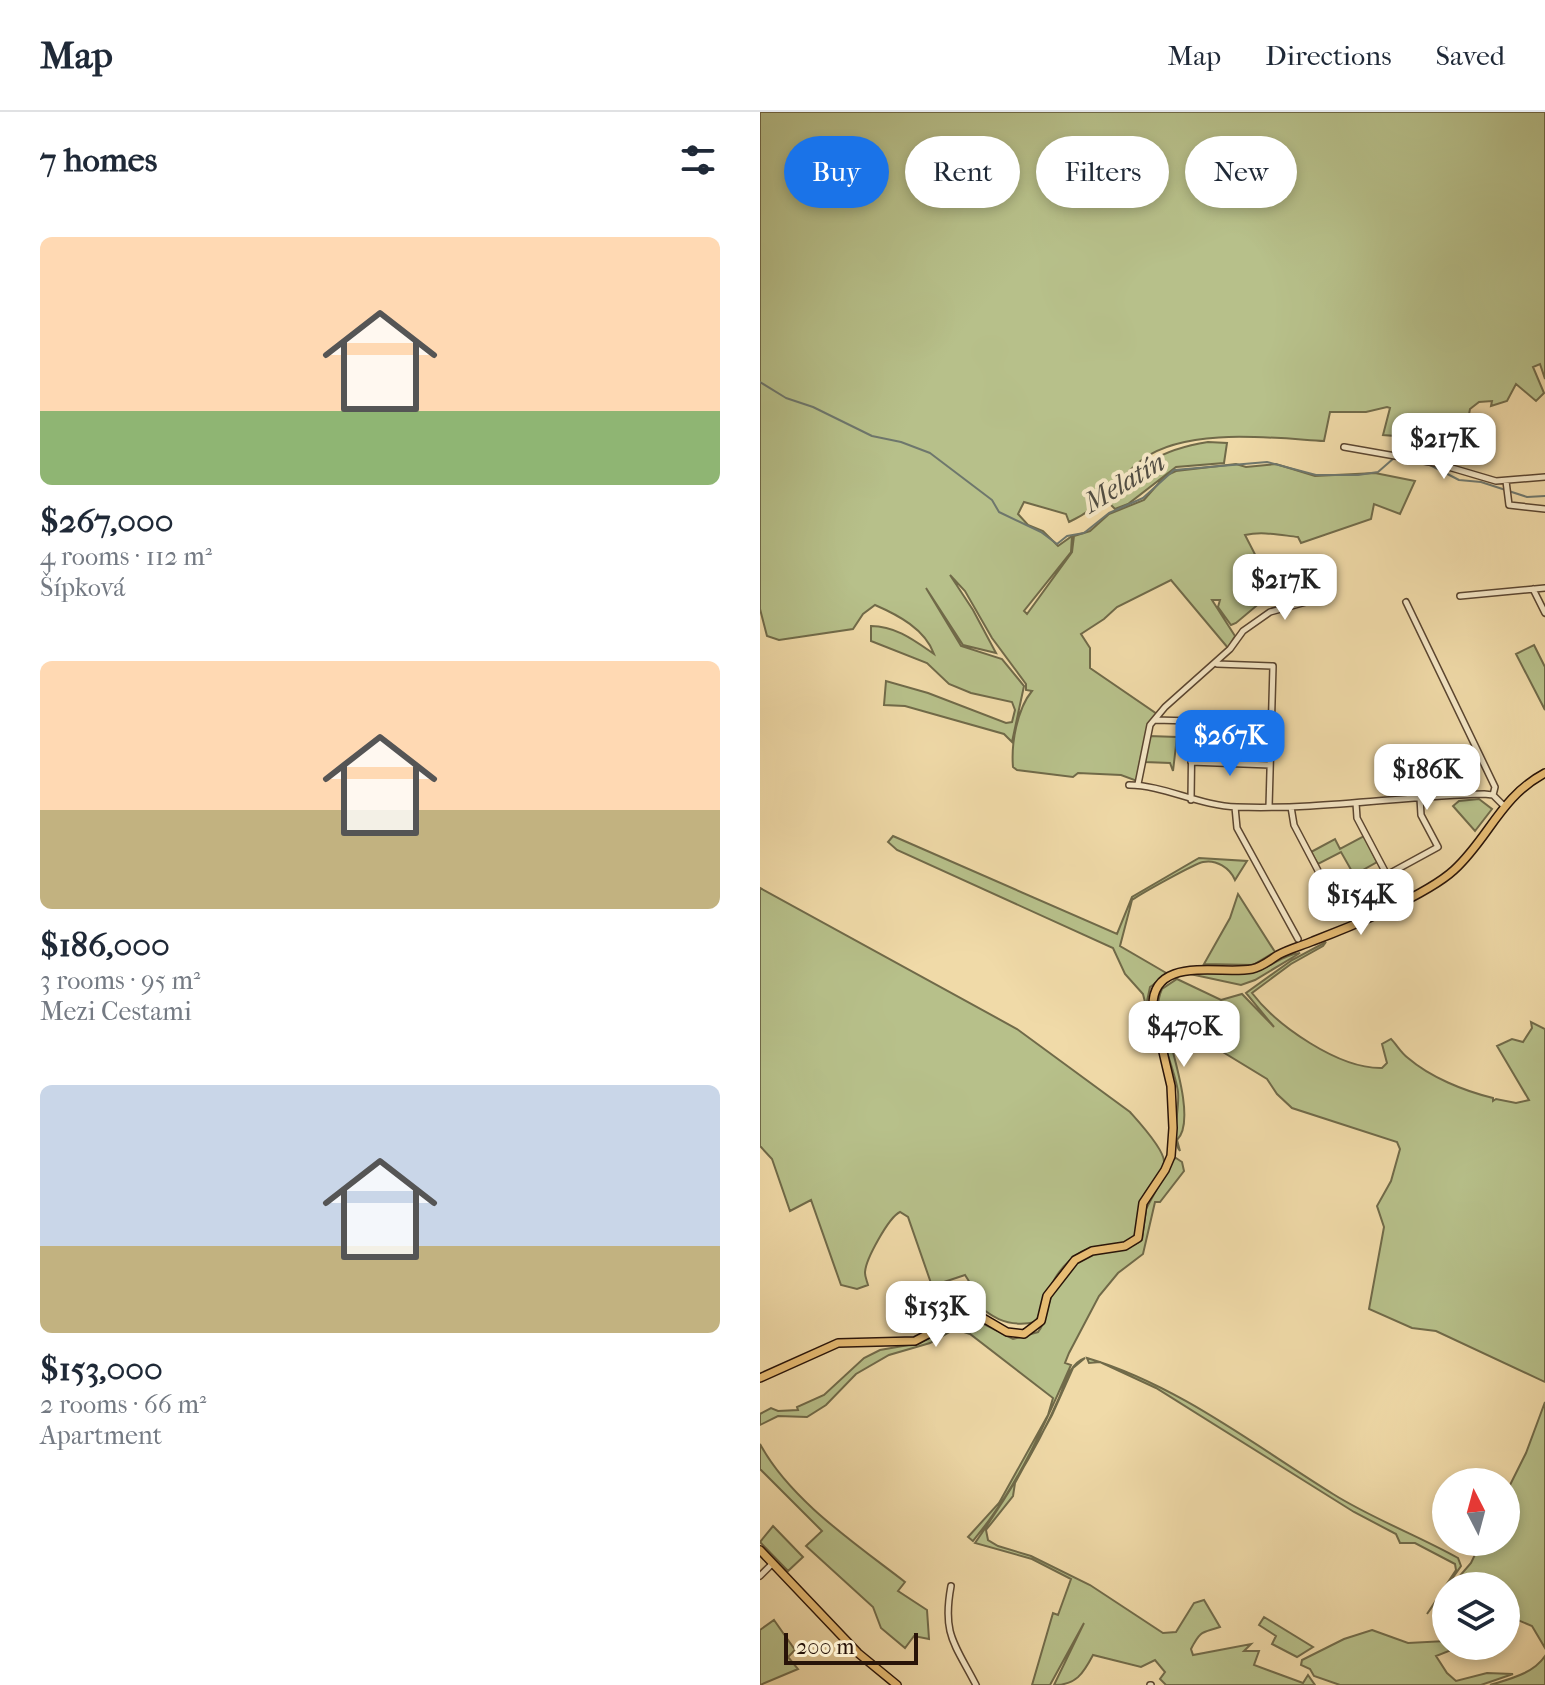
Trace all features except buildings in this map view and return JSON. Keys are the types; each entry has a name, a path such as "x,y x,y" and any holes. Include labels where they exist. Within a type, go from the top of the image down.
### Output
{"main road":[{"path":"760,1378 838,1343 915,1341 964,1315 983,1318 1007,1332 1024,1334 1041,1321 1047,1296 1075,1260 1092,1251 1125,1246 1138,1238 1143,1203 1171,1156 1173,1097 1153,1003 1158,987 1173,976 1198,968 1256,968 1283,952 1335,932 1433,885 1462,862 1523,786 1545,773"},
{"path":"760,1550 858,1653 897,1685"}],"street":[{"path":"1344,447 1435,463 1506,487 1545,477"},
{"path":"1506,487 1512,507 1545,509"},
{"path":"1460,596 1545,588"},
{"path":"1533,589 1545,613"},
{"path":"1138,784 1150,725 1167,704 1230,649 1243,631 1270,612 1317,599"},
{"path":"1406,602 1494,785 1493,795"},
{"path":"1221,663 1273,666 1269,807"},
{"path":"1154,720 1192,721 1196,717 1271,720"},
{"path":"1191,800 1192,721"},
{"path":"1191,762 1270,765"},
{"path":"1129,785 1138,784 1191,800 1235,807 1291,807 1493,795 1504,806"},
{"path":"1319,912 1438,847 1421,815 1420,798"},
{"path":"1356,803 1357,818 1387,875"},
{"path":"1235,807 1237,828 1298,939"},
{"path":"1291,807 1294,825 1335,903"},
{"path":"1292,927 1298,923"},
{"path":"760,1576 772,1564"},
{"path":"951,1586 946,1618 948,1630 976,1685"}],"green space":[{"path":"760,112 1545,112 1545,379 1540,364 1533,367 1544,393 1536,401 1516,384 1507,401 1491,406 1492,401 1479,402 1470,409 1466,430 1447,428 1409,437 1383,435 1390,408 1387,407 1366,412 1330,412 1324,441 1206,438 1161,449 1133,467 1093,508 1069,522 1066,514 1024,502 1018,514 1028,525 1043,531 1058,546 1072,536 1071,552 1024,611 1027,614 1072,552 1074,536 1090,531 1109,514 1144,500 1165,476 1176,471 1236,464 1246,467 1276,464 1315,476 1375,473 1415,481 1400,514 1374,504 1371,519 1301,543 1298,537 1264,533 1245,535 1281,605 1266,601 1254,579 1261,602 1236,623 1231,625 1218,607 1220,600 1212,600 1235,636 1228,648 1171,580 1117,607 1081,634 1090,648 1090,668 1157,714 1148,725 1137,781 1121,775 1078,773 1073,777 1013,767 1016,727 1022,707 1032,691 1026,690 1026,684 992,638 965,591 950,575 996,653 963,645 926,588 961,646 1002,659 1024,686 1012,742 1004,734 905,706 884,705 886,681 928,693 1006,723 1012,722 1015,710 1012,702 971,693 949,684 927,663 871,641 871,626 880,627 905,635 934,654 924,637 901,618 875,605 863,614 853,629 779,640 767,636 760,609"},
{"path":"1227,443 1224,463 1176,467 1128,504 1115,509 1107,501 1151,461 1191,445"},
{"path":"1534,645 1545,667 1545,710 1516,654"},
{"path":"1149,736 1177,737 1173,771 1170,763 1145,762"},
{"path":"1479,799 1492,809 1475,831 1453,806 1459,801"},
{"path":"893,836 1117,934 1132,897 1199,858 1247,861 1235,880 1222,865 1203,862 1132,900 1120,946 1168,974 1150,987 1146,1006 1143,994 1125,974 1113,948 897,850 888,842"},
{"path":"1364,836 1377,862 1354,875 1341,852 1318,864 1311,852 1335,839 1340,849"},
{"path":"760,888 1017,1029 1130,1112 1156,1144 1164,1163 1142,1200 1134,1236 1124,1243 1087,1249 1072,1258 1052,1283 1036,1322 1014,1323 989,1313 964,1294 972,1286 965,1275 932,1286 908,1217 900,1212 873,1249 865,1273 868,1285 857,1289 841,1285 811,1200 790,1211 772,1159 760,1146"},
{"path":"1238,894 1275,952 1253,965 1204,964 1230,918"},
{"path":"1326,942 1252,993 1293,1031 1347,1061 1382,1068 1387,1063 1382,1044 1391,1039 1406,1056 1437,1077 1493,1098 1493,1101 1516,1103 1529,1100 1497,1046 1512,1039 1523,1042 1532,1028 1531,1022 1545,1029 1545,1382 1436,1331 1412,1328 1369,1309 1384,1227 1377,1206 1391,1181 1400,1149 1397,1142 1292,1108 1267,1079 1213,1046 1188,1017 1168,1007 1163,1013 1183,1098 1183,1130 1177,1140 1180,1151 1177,1146 1176,1132 1178,1092 1158,1013 1162,989 1177,979 1221,1000 1242,994 1274,1027 1246,993 1292,960"},
{"path":"1300,953 1241,985 1190,974 1254,972"},
{"path":"1176,1158 1182,1162 1184,1171 1160,1202 1155,1202 1143,1254 1118,1273 1099,1296 1069,1353 1065,1363 1071,1365 1045,1423 1025,1462 1004,1499 973,1541 968,1537 999,1503 1048,1415 1053,1398 970,1334 955,1329 930,1343 889,1355 856,1374 826,1405 807,1417 778,1416 760,1425 760,1414 771,1408 778,1411 798,1410 797,1407 824,1395 864,1358 880,1350 920,1343 964,1319 978,1321 1013,1339 1038,1332 1053,1292 1074,1265 1093,1254 1127,1247 1142,1240 1146,1209"},
{"path":"1104,1364 1184,1400 1348,1503 1432,1545 1432,1552 1415,1543 1400,1543 1396,1534 1354,1512 1156,1388"},
{"path":"1073,1368 1052,1415 1045,1428 1071,1370"},
{"path":"1545,1402 1545,1648 1532,1626 1520,1621 1520,1572 1463,1572 1474,1556 1520,1556 1518,1468"},
{"path":"760,1444 788,1484 806,1502 905,1582 898,1591 927,1610 929,1639 914,1636 905,1648 881,1628 873,1607 806,1546 822,1531 760,1469"},
{"path":"1021,1471 1013,1496 986,1530 988,1540 1031,1556 1090,1585 1163,1633 1176,1632 1194,1603 1204,1600 1220,1627 1206,1631 1197,1638 1191,1649 1193,1655 1251,1644 1244,1651 1259,1651 1254,1665 1303,1683 1308,1675 1315,1685 1166,1685 1160,1679 1165,1672 1155,1660 1141,1667 1093,1655 1078,1677 1068,1683 1054,1685 1084,1623 1050,1685 1032,1685 1053,1613 1058,1615 1071,1579 1032,1559 975,1543"},
{"path":"773,1526 803,1557 788,1571 760,1542"},
{"path":"1440,1556 1458,1558 1461,1566 1457,1572 1455,1564"},
{"path":"1264,1617 1313,1647 1297,1657 1272,1644 1276,1636 1259,1625"},
{"path":"774,1620 795,1650 788,1657 798,1669 760,1685 760,1630"},
{"path":"1372,1630 1408,1643 1432,1642 1432,1660 1439,1660 1456,1681 1487,1673 1513,1674 1481,1685 1340,1685 1314,1676 1310,1669 1301,1665 1302,1660 1344,1639"},
{"path":"1545,1656 1545,1685 1490,1685 1527,1672"}],"waterway":[{"name":"Melatín","path":"760,382 786,398 813,407 872,436 930,453 992,500 999,512 1041,532 1057,544 1067,536 1084,533 1109,513 1143,498 1174,470 1267,462 1316,475 1358,475 1378,472 1394,458 1430,465 1459,480 1481,482 1527,497 1545,496"}]}
